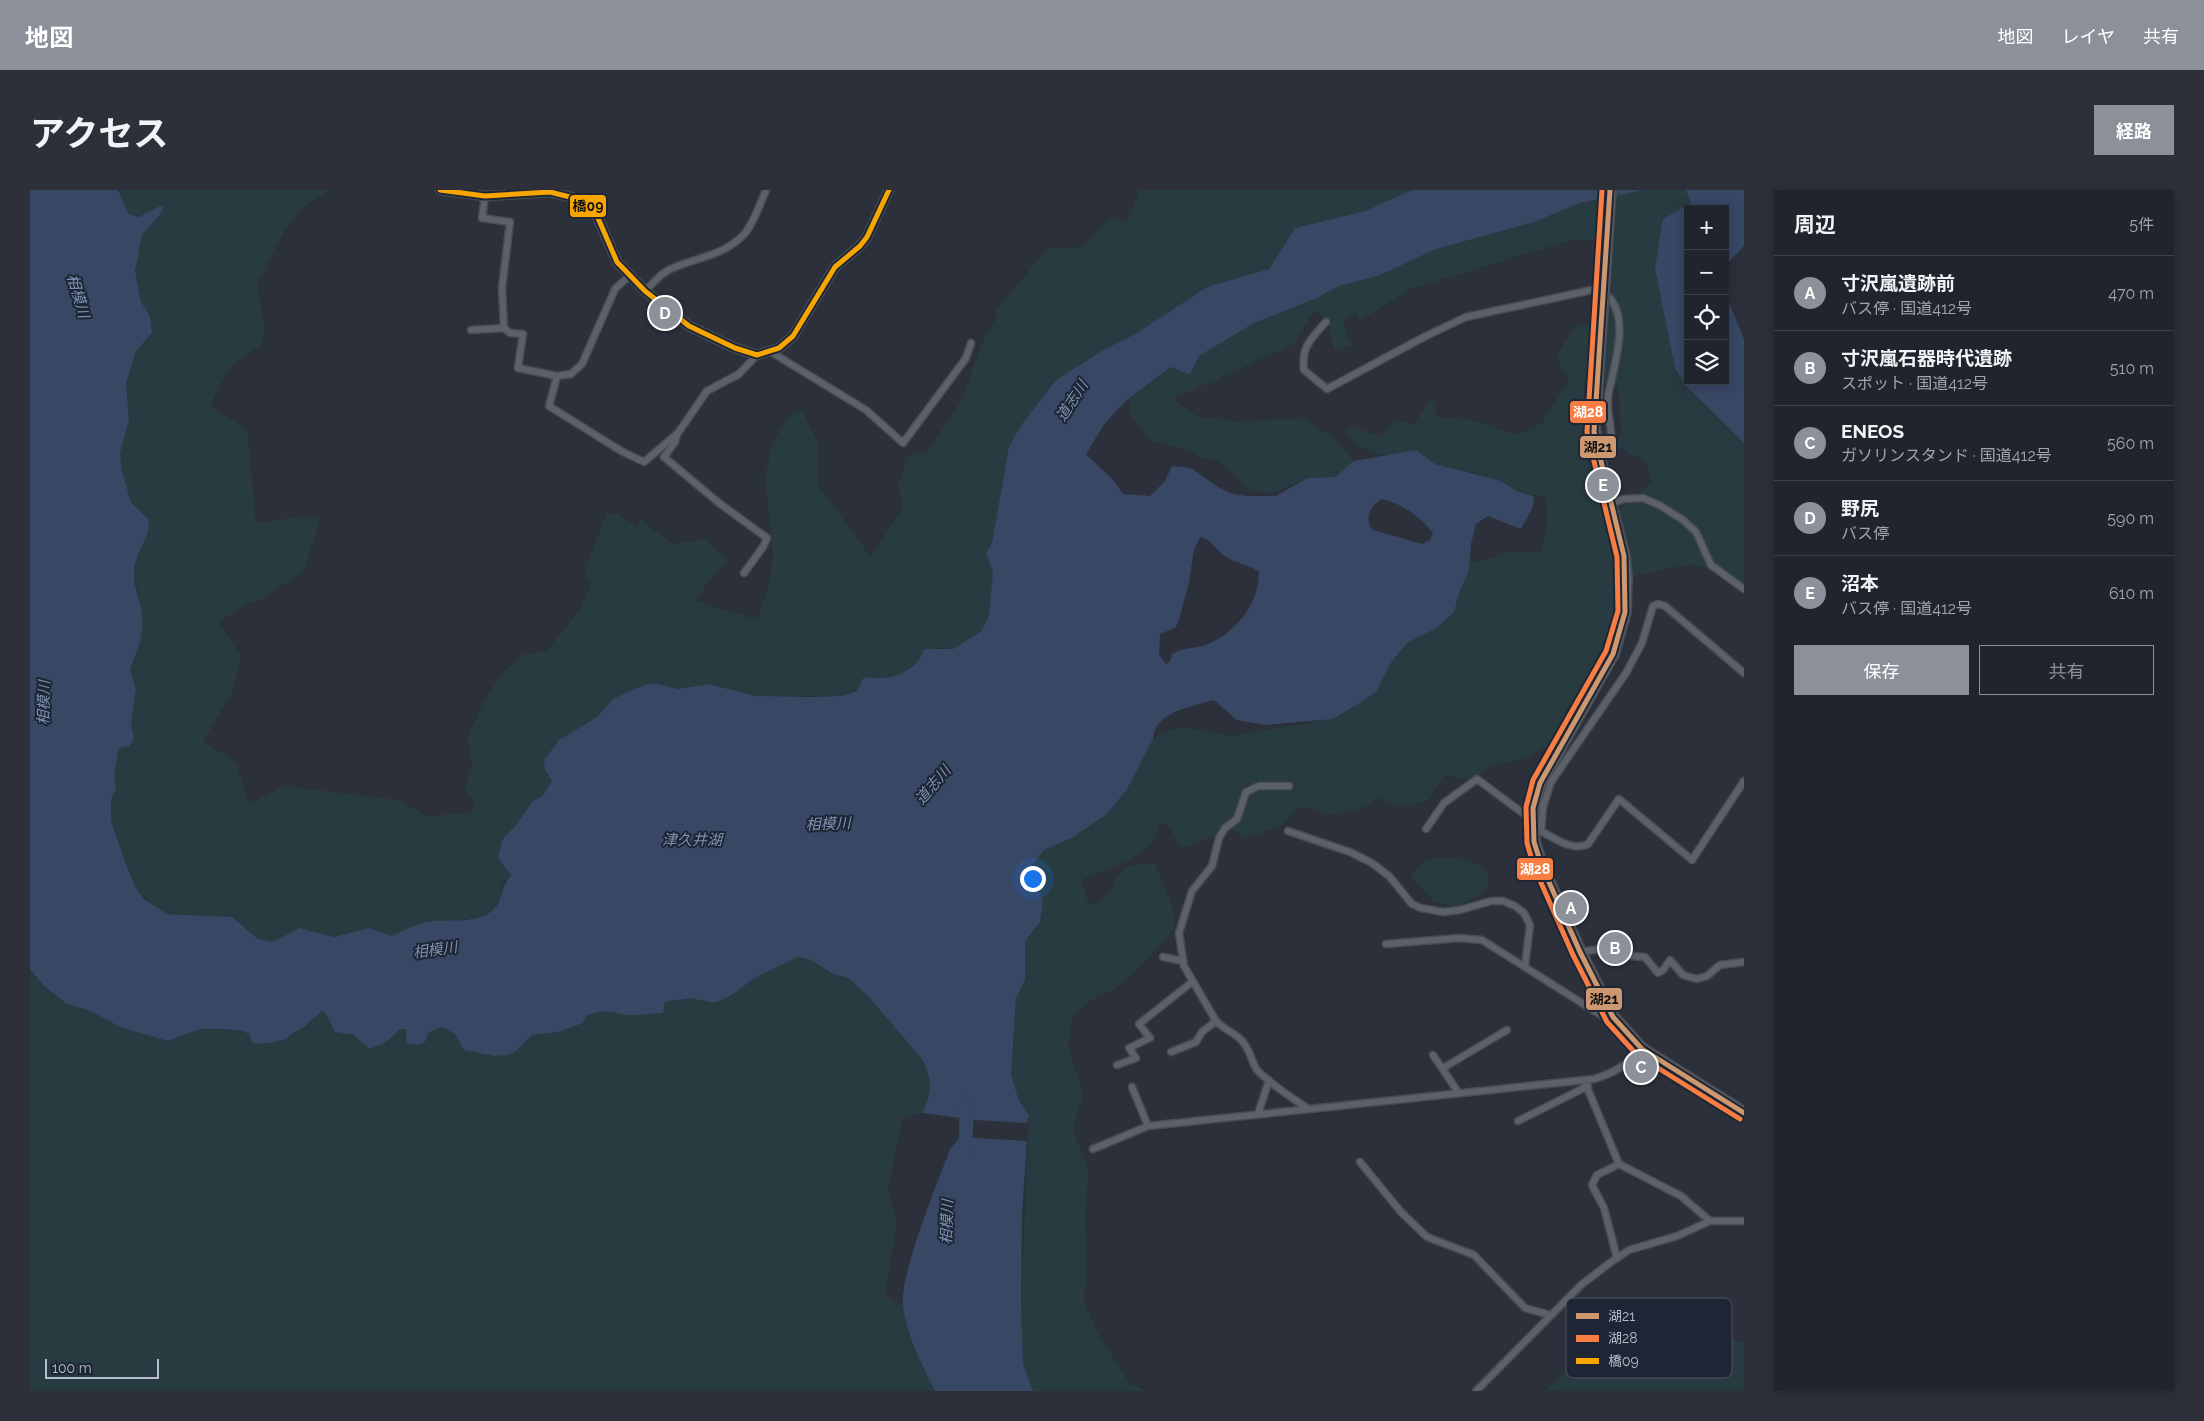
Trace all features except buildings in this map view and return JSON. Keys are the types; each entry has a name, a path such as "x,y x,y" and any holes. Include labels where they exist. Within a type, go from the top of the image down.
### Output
{"highway":[{"path":"1610,190 1594,428 1596,448 1621,540 1626,576 1622,626 1607,665 1540,783 1532,820 1537,832 1541,864 1580,952 1613,1017 1642,1049 1744,1113"}],"street":[{"path":"440,190 485,196 550,192 578,199 595,212 611,251 629,276 645,291 689,326 735,348 757,355 771,352 793,336 835,267 860,246 867,237 889,190"},
{"path":"645,291 662,274 673,267 715,255 732,245 746,232 766,190"},
{"path":"485,196 482,218 510,222 502,288 504,328"},
{"path":"472,330 504,328 510,332 523,334 518,368 557,376 571,374 582,364 615,289 629,276"},
{"path":"1326,322 1306,344 1303,360 1304,370 1327,389 1426,336 1466,317 1592,290 1604,294 1612,301 1618,316 1618,348 1608,392 1607,413 1611,436 1607,442 1596,448"},
{"path":"771,352 866,410 903,443 966,358 971,343"},
{"path":"744,572 764,547 767,538 719,503 664,456 707,391 739,374 757,355"},
{"path":"557,376 549,406 621,451 644,462 678,434"},
{"path":"1611,504 1623,499 1643,498 1661,506 1683,520 1696,532 1711,565 1744,589"},
{"path":"1744,673 1665,606 1658,604 1653,606 1642,643 1626,673 1551,782 1537,832 1566,844 1583,846 1588,844 1619,799 1692,860 1744,781"},
{"path":"1426,829 1444,803 1477,779 1532,820"},
{"path":"1289,786 1259,786 1246,792 1237,819 1225,828 1219,838 1212,866 1192,891 1185,910 1180,933 1183,961 1192,982 1216,1020 1222,1028 1244,1042 1253,1057 1255,1068 1307,1108"},
{"path":"1288,831 1350,852 1372,863 1389,876 1412,904 1421,908 1443,912 1460,910 1491,901 1503,901 1515,906 1524,913 1530,925 1525,966"},
{"path":"1386,944 1459,938 1482,940 1604,1017 1613,1017"},
{"path":"1580,952 1606,948 1619,955 1645,957 1658,972 1664,970 1670,960 1683,975 1697,979 1705,978 1720,966 1744,962"},
{"path":"1163,957 1183,961"},
{"path":"1117,1065 1136,1058 1129,1048 1150,1038 1139,1024 1192,982"},
{"path":"1171,1052 1196,1042 1202,1032 1216,1020"},
{"path":"1443,1068 1507,1030"},
{"path":"1518,1121 1586,1083 1609,1075 1625,1066 1642,1049"},
{"path":"1433,1055 1458,1092"},
{"path":"1258,1114 1269,1080"},
{"path":"1093,1149 1148,1126 1458,1092 1586,1083"},
{"path":"1586,1083 1619,1164 1681,1196 1710,1221"},
{"path":"1132,1087 1148,1126"},
{"path":"1360,1162 1407,1219 1427,1237 1474,1255 1525,1308 1550,1316"},
{"path":"1617,1258 1604,1208 1592,1185 1597,1175 1619,1164"},
{"path":"1568,1298 1581,1285 1629,1250 1677,1236 1710,1221 1744,1221"},
{"path":"1476,1391 1566,1300"}],"green space":[{"path":"118,190 330,190 307,204 287,226 257,283 264,327 263,343 230,367 210,406 247,430 256,523 305,516 320,520 304,571 262,599 243,606 219,622 241,656 233,691 203,742 236,762 249,804 284,786 397,800 428,816 470,813 475,803 464,789 473,767 467,738 483,703 501,674 523,655 547,650 580,610 591,583 584,571 607,512 619,515 637,526 641,517 651,528 674,544 705,539 728,561 711,578 696,601 758,620 770,578 773,555 765,478 772,444 789,415 802,410 818,443 818,485 871,557 903,507 898,484 909,455 925,455 961,401 983,341 997,317 997,309 1047,249 1082,247 1111,217 1124,221 1129,217 1139,190 1412,190 1365,211 1295,228 1269,269 1207,287 1137,333 1105,349 1056,380 1022,424 1009,446 992,543 986,553 993,572 989,616 981,631 953,649 935,648 904,673 892,675 841,696 756,696 708,684 678,689 653,683 613,699 597,717 560,740 544,768 552,781 542,796 533,801 502,840 511,875 503,883 501,898 494,909 478,918 413,925 392,936 369,928 334,937 299,928 273,942 258,939 232,917 164,913 153,907 137,890 111,821 111,800 116,789 114,776 119,748 129,746 134,739 131,724 136,689 130,669 137,654 142,612 134,571 149,520 131,502 122,471 120,453 129,420 126,383 136,351 152,333 150,316 141,302 135,271 142,235 159,216 163,207 159,206 142,217 129,214"},
{"path":"1645,190 1686,190 1691,203 1684,205 1684,207 1663,219 1684,371 1684,385 1744,443 1744,588 1721,571 1691,564 1634,576 1618,569 1618,620 1612,647 1569,736 1521,759 1501,764 1492,763 1476,777 1465,779 1444,775 1429,800 1401,808 1376,797 1369,806 1332,815 1312,808 1297,808 1282,826 1245,838 1232,830 1182,848 1169,826 1160,823 1153,840 1145,850 1138,855 1082,880 1087,900 1095,906 1111,890 1116,877 1128,866 1155,863 1173,913 1173,928 1164,941 1146,960 1115,989 1089,1002 1073,1015 1068,1047 1084,1094 1072,1129 1089,1170 1085,1214 1086,1288 1083,1294 1086,1308 1098,1334 1129,1382 1146,1391 1033,1391 1023,1364 1021,1304 1029,1116 1018,1098 1011,1076 1016,998 1025,980 1025,941 1040,922 1039,889 1031,873 1031,867 1043,850 1072,838 1107,814 1153,739 1161,733 1181,727 1231,736 1334,719 1376,692 1392,661 1407,643 1437,628 1454,612 1459,593 1469,571 1468,562 1486,560 1511,551 1541,553 1547,525 1547,497 1519,492 1498,480 1435,464 1416,450 1388,455 1373,452 1356,444 1345,431 1352,426 1381,437 1396,420 1413,425 1431,399 1438,417 1472,420 1516,435 1541,424 1569,381 1556,357 1575,325 1605,325 1603,240 1572,240 1413,288 1359,320 1355,313 1344,320 1348,341 1354,344 1335,350 1331,339 1329,322 1314,310 1294,344 1173,399 1197,416 1233,421 1305,419 1336,440 1354,461 1335,477 1307,478 1272,493 1250,491 1219,461 1201,458 1188,450 1150,440 1129,412 1129,398 1171,367 1190,375 1199,356 1254,323 1317,298 1339,286 1378,276 1436,249 1534,222 1580,203","holes":["1584,381 1618,386 1621,428 1616,446 1645,461 1652,482 1614,515 1581,448"]},
{"path":"1439,857 1469,861 1482,867 1487,872 1489,879 1487,889 1457,907 1434,902 1410,876 1424,861"},
{"path":"798,957 811,960 833,974 848,978 868,996 923,1059 926,1066 930,1080 928,1099 922,1113 902,1119 888,1190 897,1221 885,1296 903,1305 919,1361 935,1391 30,1391 30,969 44,986 67,1004 88,1010 122,1028 168,1041 200,1029 242,1031 249,1034 252,1042 274,1041 295,1033 322,1011 326,1014 333,1029 358,1039 386,1042 397,1030 403,1028 407,1044 418,1045 425,1042 428,1033 442,1027 455,1034 465,1050 516,1051 532,1035 559,1032 583,1023 586,1016 594,1013 606,1012 635,1015 663,1013 665,1002 690,998 715,1003 730,996 755,978"},
{"path":"1732,1339 1744,1343 1744,1391 1545,1391 1566,1371 1566,1378 1732,1378"}],"water":[{"name":"津久井湖","path":"30,190 118,190 129,214 139,217 160,206 164,207 159,216 142,235 135,271 141,302 150,316 152,333 136,351 126,383 129,420 120,453 122,471 131,502 149,520 149,527 137,557 134,571 142,613 142,627 136,656 130,669 136,689 131,724 134,739 129,746 119,748 114,776 116,789 111,800 111,821 137,890 145,900 167,914 232,917 258,939 273,942 299,928 334,937 369,928 392,936 425,922 470,920 478,918 494,909 511,875 498,858 502,840 533,801 542,796 552,781 544,768 545,759 559,740 597,717 613,699 636,688 653,683 678,689 708,684 756,696 841,696 857,691 864,677 891,677 908,670 921,657 924,649 953,649 981,631 989,616 993,572 986,553 992,543 1009,446 1022,424 1056,380 1105,349 1137,333 1207,287 1269,269 1295,228 1365,211 1412,190 1645,190 1580,203 1534,222 1436,249 1378,276 1339,286 1317,298 1254,323 1199,356 1190,375 1171,367 1129,398 1105,423 1086,454 1113,480 1123,494 1150,496 1165,481 1172,466 1191,468 1218,487 1233,494 1276,496 1307,478 1335,477 1354,461 1416,450 1435,464 1498,480 1519,492 1534,496 1533,507 1521,529 1488,516 1476,524 1471,544 1469,571 1459,593 1454,612 1437,628 1407,643 1392,661 1376,692 1333,719 1265,725 1237,720 1214,700 1167,716 1155,730 1153,739 1127,789 1107,814 1072,838 1044,850 1031,867 1031,873 1043,902 1040,922 1025,941 1025,980 1016,998 1011,1075 1018,1098 1029,1116 1027,1123 975,1120 922,1113 928,1099 930,1086 926,1066 922,1059 868,996 848,978 833,974 811,960 798,957 755,978 730,996 715,1003 690,998 665,1002 663,1013 628,1015 607,1012 594,1013 586,1016 583,1023 559,1032 532,1035 516,1051 508,1055 495,1056 464,1050 455,1034 442,1027 428,1033 425,1042 418,1045 407,1044 405,1029 400,1029 386,1042 370,1049 353,1035 335,1032 326,1014 322,1011 305,1026 283,1040 268,1043 256,1044 252,1042 249,1034 242,1031 222,1029 200,1029 168,1041 122,1028 88,1010 67,1004 44,986 30,969","holes":["1382,499 1397,504 1423,522 1433,533 1430,540 1422,544 1373,530 1369,521 1370,512","1200,537 1209,541 1225,557 1259,572 1255,596 1243,616 1227,633 1206,645 1184,649 1172,654 1170,662 1166,664 1159,655 1160,634 1175,628 1178,623 1189,582 1194,550"]},
{"path":"1686,190 1744,190 1744,246 1729,262 1729,205 1688,205 1691,203"},
{"path":"1684,207 1684,383 1675,368 1655,268 1663,219"},
{"path":"1729,303 1744,339 1744,443 1686,386 1729,385"},
{"path":"960,1137 1027,1141 1022,1215 1021,1304 1023,1364 1033,1391 935,1391 911,1339 903,1306 903,1292 907,1273 913,1251 950,1149"}],"waterway":[{"name":"相模川","path":"965,1156 967,1102"}],"transit line":[{"name":"橋09","path":"440,190 485,196 550,192 578,199 595,211 617,262 645,291 689,326 735,348 757,355 779,348 793,336 835,267 860,246 867,237 889,190"},
{"name":"湖28","path":"1602,190 1587,432 1617,557 1618,611 1606,651 1533,780 1526,807 1527,843 1534,867 1573,955 1607,1022 1637,1055 1740,1119"},
{"name":"湖21","path":"1610,190 1594,432 1624,556 1625,612 1613,654 1540,783 1533,808 1534,842 1541,864 1580,952 1613,1017 1642,1049 1744,1113"}],"place":[{"name":"野尻","path":"665,313"},
{"name":"沼本","path":"1603,485"},
{"name":"寸沢嵐遺跡前","path":"1571,908"},
{"name":"寸沢嵐石器時代遺跡","path":"1615,948"},
{"name":"ENEOS","path":"1641,1067"}],"water label":[{"name":"道志川","path":"1072,401"},
{"name":"道志川","path":"933,785"}]}
